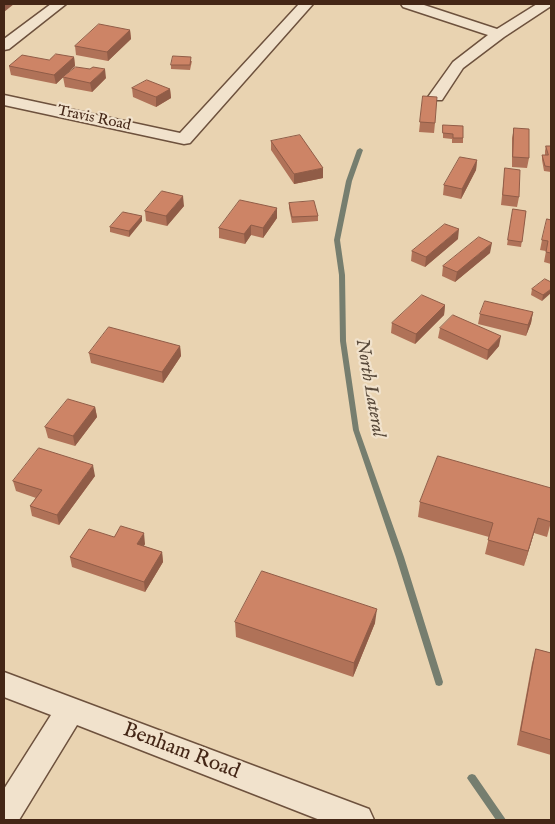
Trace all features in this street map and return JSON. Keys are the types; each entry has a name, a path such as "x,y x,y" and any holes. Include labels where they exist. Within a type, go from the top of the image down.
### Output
{"street":[{"path":"4,46 58,4"},
{"name":"Travis Road","path":"4,100 184,139 306,4"},
{"path":"408,4 499,34"},
{"path":"436,97 458,65 499,34 546,4"},
{"name":"Benham Road","path":"4,684 358,820"},
{"path":"4,816 70,710"}],"building":[{"path":"99,24 130,30 107,52 75,46"},
{"path":"56,54 74,57 54,75 9,66 22,55 49,60"},
{"path":"173,56 191,57 190,65 171,65"},
{"path":"76,67 105,69 90,83 63,77"},
{"path":"147,80 170,89 156,97 132,88"},
{"path":"423,96 437,97 435,123 420,122"},
{"path":"443,125 463,126 463,138 453,138 453,134 443,133"},
{"path":"514,128 529,129 529,158 513,157"},
{"path":"300,135 323,168 294,174 271,141"},
{"path":"546,146 551,146 551,167 545,166 542,155 548,155"},
{"path":"460,157 477,160 462,189 444,185"},
{"path":"505,168 520,170 519,197 503,195"},
{"path":"162,191 183,196 166,216 145,211"},
{"path":"240,200 277,208 263,228 251,225 244,234 219,228"},
{"path":"314,201 318,216 292,217 289,203"},
{"path":"513,209 526,211 522,242 508,240"},
{"path":"123,212 142,216 129,231 110,227"},
{"path":"547,219 551,220 551,253 546,252 548,241 542,240"},
{"path":"445,224 459,229 426,257 412,251"},
{"path":"479,237 492,243 457,272 443,266"},
{"path":"545,279 551,282 551,289 543,295 532,289"},
{"path":"422,295 445,305 416,334 392,323"},
{"path":"485,301 533,312 528,325 480,314"},
{"path":"453,315 501,336 488,350 440,328"},
{"path":"109,327 180,346 162,372 89,353"},
{"path":"68,399 95,407 73,436 45,427"},
{"path":"39,448 93,465 57,515 30,506 42,490 13,481"},
{"path":"438,456 551,488 551,522 538,518 528,551 488,540 493,523 420,502"},
{"path":"121,526 144,533 137,544 162,552 144,582 70,557 89,529 114,537"},
{"path":"262,571 377,609 354,663 235,622"},
{"path":"536,649 551,653 551,740 521,731"}],"waterway":[{"name":"North Lateral","path":"360,150 349,181 337,240 342,275 343,341 356,430 400,557 439,682"},
{"name":"North Lateral","path":"472,778 501,820"}]}
